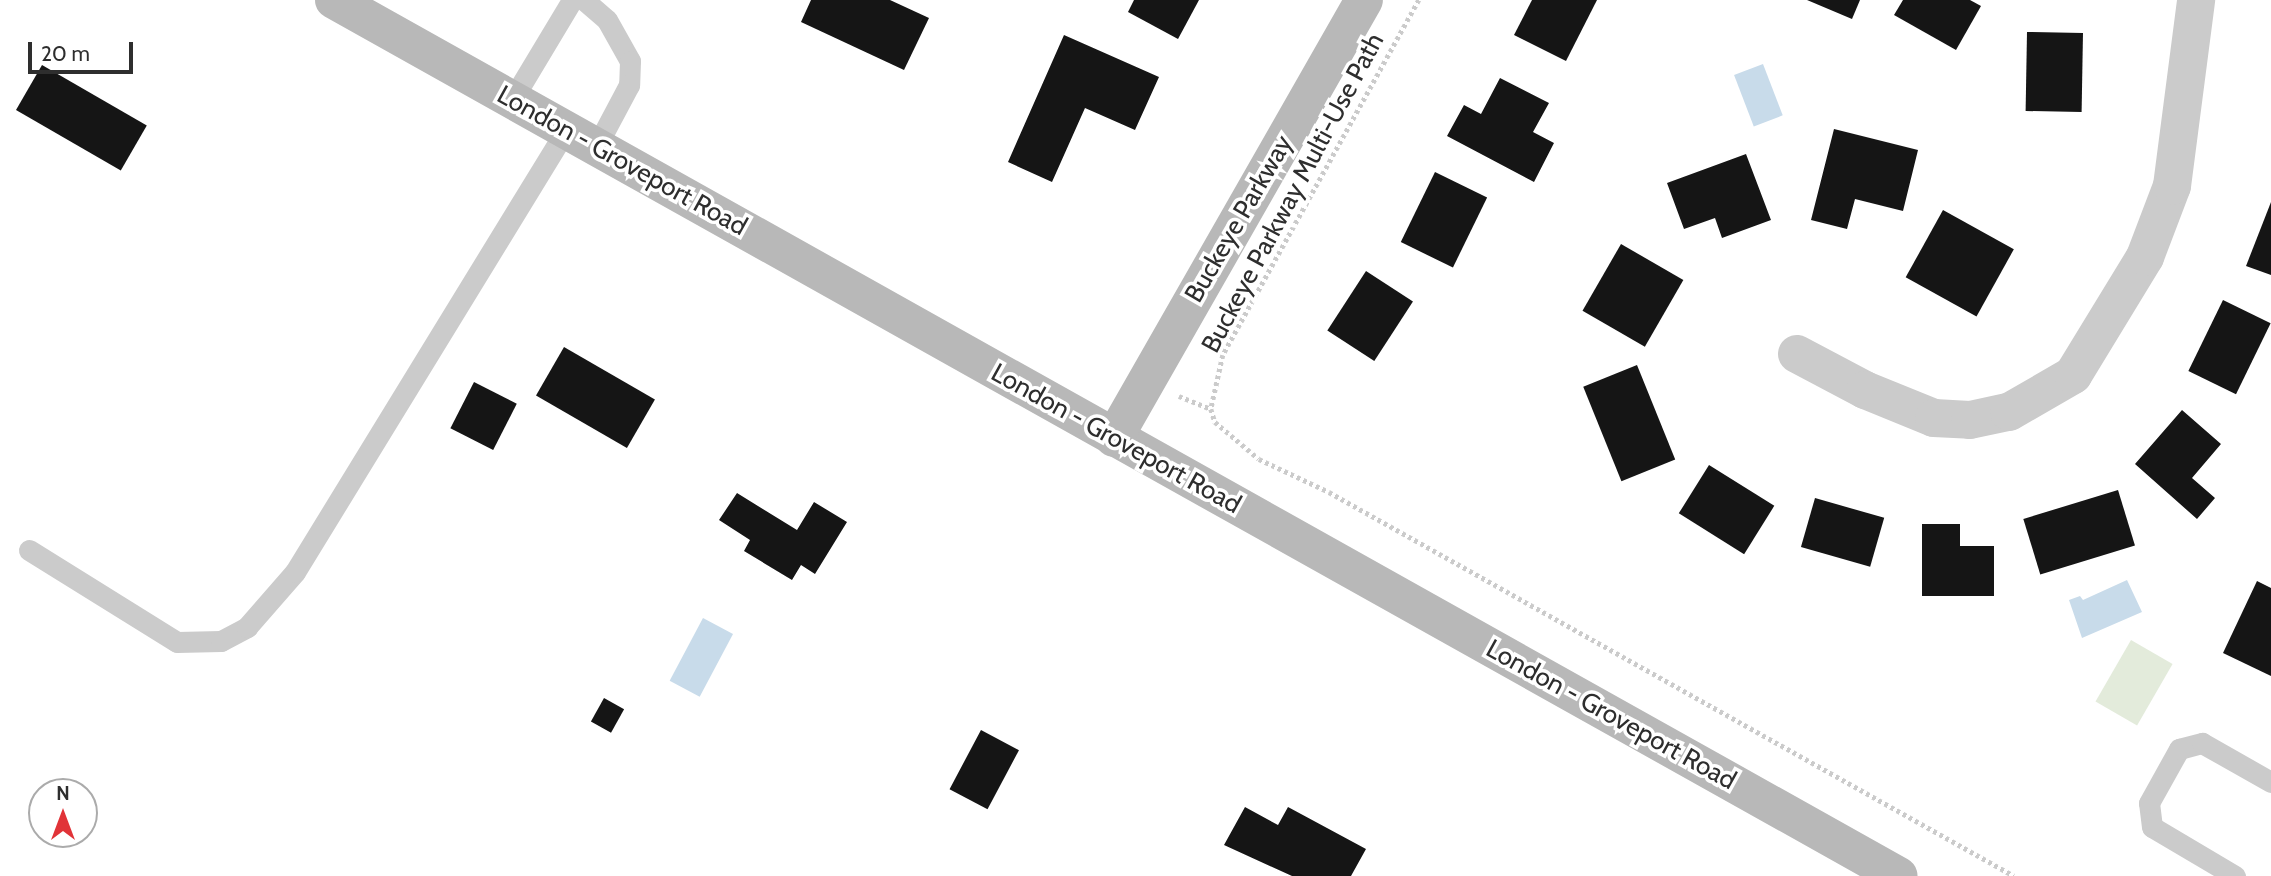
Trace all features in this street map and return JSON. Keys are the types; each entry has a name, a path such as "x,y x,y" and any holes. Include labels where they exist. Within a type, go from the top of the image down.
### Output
{"main road":[{"name":"London - Groveport Road","path":"334,0 1899,876"},
{"name":"Buckeye Parkway","path":"1114,438 1364,0"}],"street":[{"path":"1797,354 1865,390 1934,418 1970,419 2009,412 2073,375 2145,257 2172,186 2196,0"}],"lane":[{"path":"512,100 572,0"},
{"path":"29,550 177,642 221,640 247,627 295,572 581,138 631,73 624,45 584,0"},
{"path":"2235,876 2152,827 2149,803 2179,749 2202,743 2271,782"}],"path":[{"name":"Buckeye Parkway Multi-Use Path","path":"1419,0 1223,355 1211,409 1214,422 1259,459 1329,492 2014,876"}],"green space":[{"path":"2131,640 2173,664 2137,725 2096,701"}],"water":[{"path":"1763,64 1783,115 1754,126 1734,75"},
{"path":"2127,580 2142,612 2082,638 2069,600 2080,596 2083,600"},
{"path":"703,618 733,634 700,697 670,681"}],"building":[{"path":"811,0 890,0 929,18 904,70 801,22"},
{"path":"1134,0 1199,0 1178,39 1128,12"},
{"path":"1532,0 1597,0 1566,61 1514,35"},
{"path":"1807,0 1860,0 1852,19"},
{"path":"1903,0 1970,0 1981,6 1956,50 1894,15"},
{"path":"2027,32 2083,33 2082,112 2026,111"},
{"path":"1064,35 1159,77 1135,130 1085,108 1052,182 1008,162"},
{"path":"42,65 147,125 121,171 16,110"},
{"path":"1500,78 1549,103 1533,132 1554,143 1534,182 1447,136 1464,105 1481,114"},
{"path":"1834,129 1918,150 1903,211 1855,199 1847,229 1811,220"},
{"path":"1746,154 1771,220 1722,238 1715,218 1684,229 1667,183"},
{"path":"1435,172 1487,197 1453,268 1401,242"},
{"path":"2271,202 2271,275 2246,266"},
{"path":"1943,210 2014,249 1977,317 1906,277"},
{"path":"1621,244 1683,280 1645,347 1582,311"},
{"path":"1366,271 1413,301 1374,361 1327,331"},
{"path":"2223,300 2271,323 2236,394 2188,371"},
{"path":"564,347 655,399 627,448 536,395"},
{"path":"1637,365 1675,460 1621,481 1583,387"},
{"path":"474,382 517,404 493,450 450,428"},
{"path":"2182,410 2221,444 2192,478 2215,498 2197,519 2135,464"},
{"path":"1709,465 1774,506 1744,554 1679,513"},
{"path":"2118,490 2135,545 2040,574 2023,519"},
{"path":"737,493 797,530 814,502 847,522 815,574 801,565 792,580 744,551 750,540 719,520"},
{"path":"1815,498 1884,518 1870,567 1801,547"},
{"path":"1922,524 1960,524 1960,546 1994,546 1994,596 1922,596"},
{"path":"2257,581 2271,588 2271,676 2223,653"},
{"path":"604,698 624,709 611,733 591,722"},
{"path":"981,730 1019,750 988,809 950,789"},
{"path":"1245,807 1278,825 1288,807 1366,849 1351,876 1292,876 1224,845"}]}
